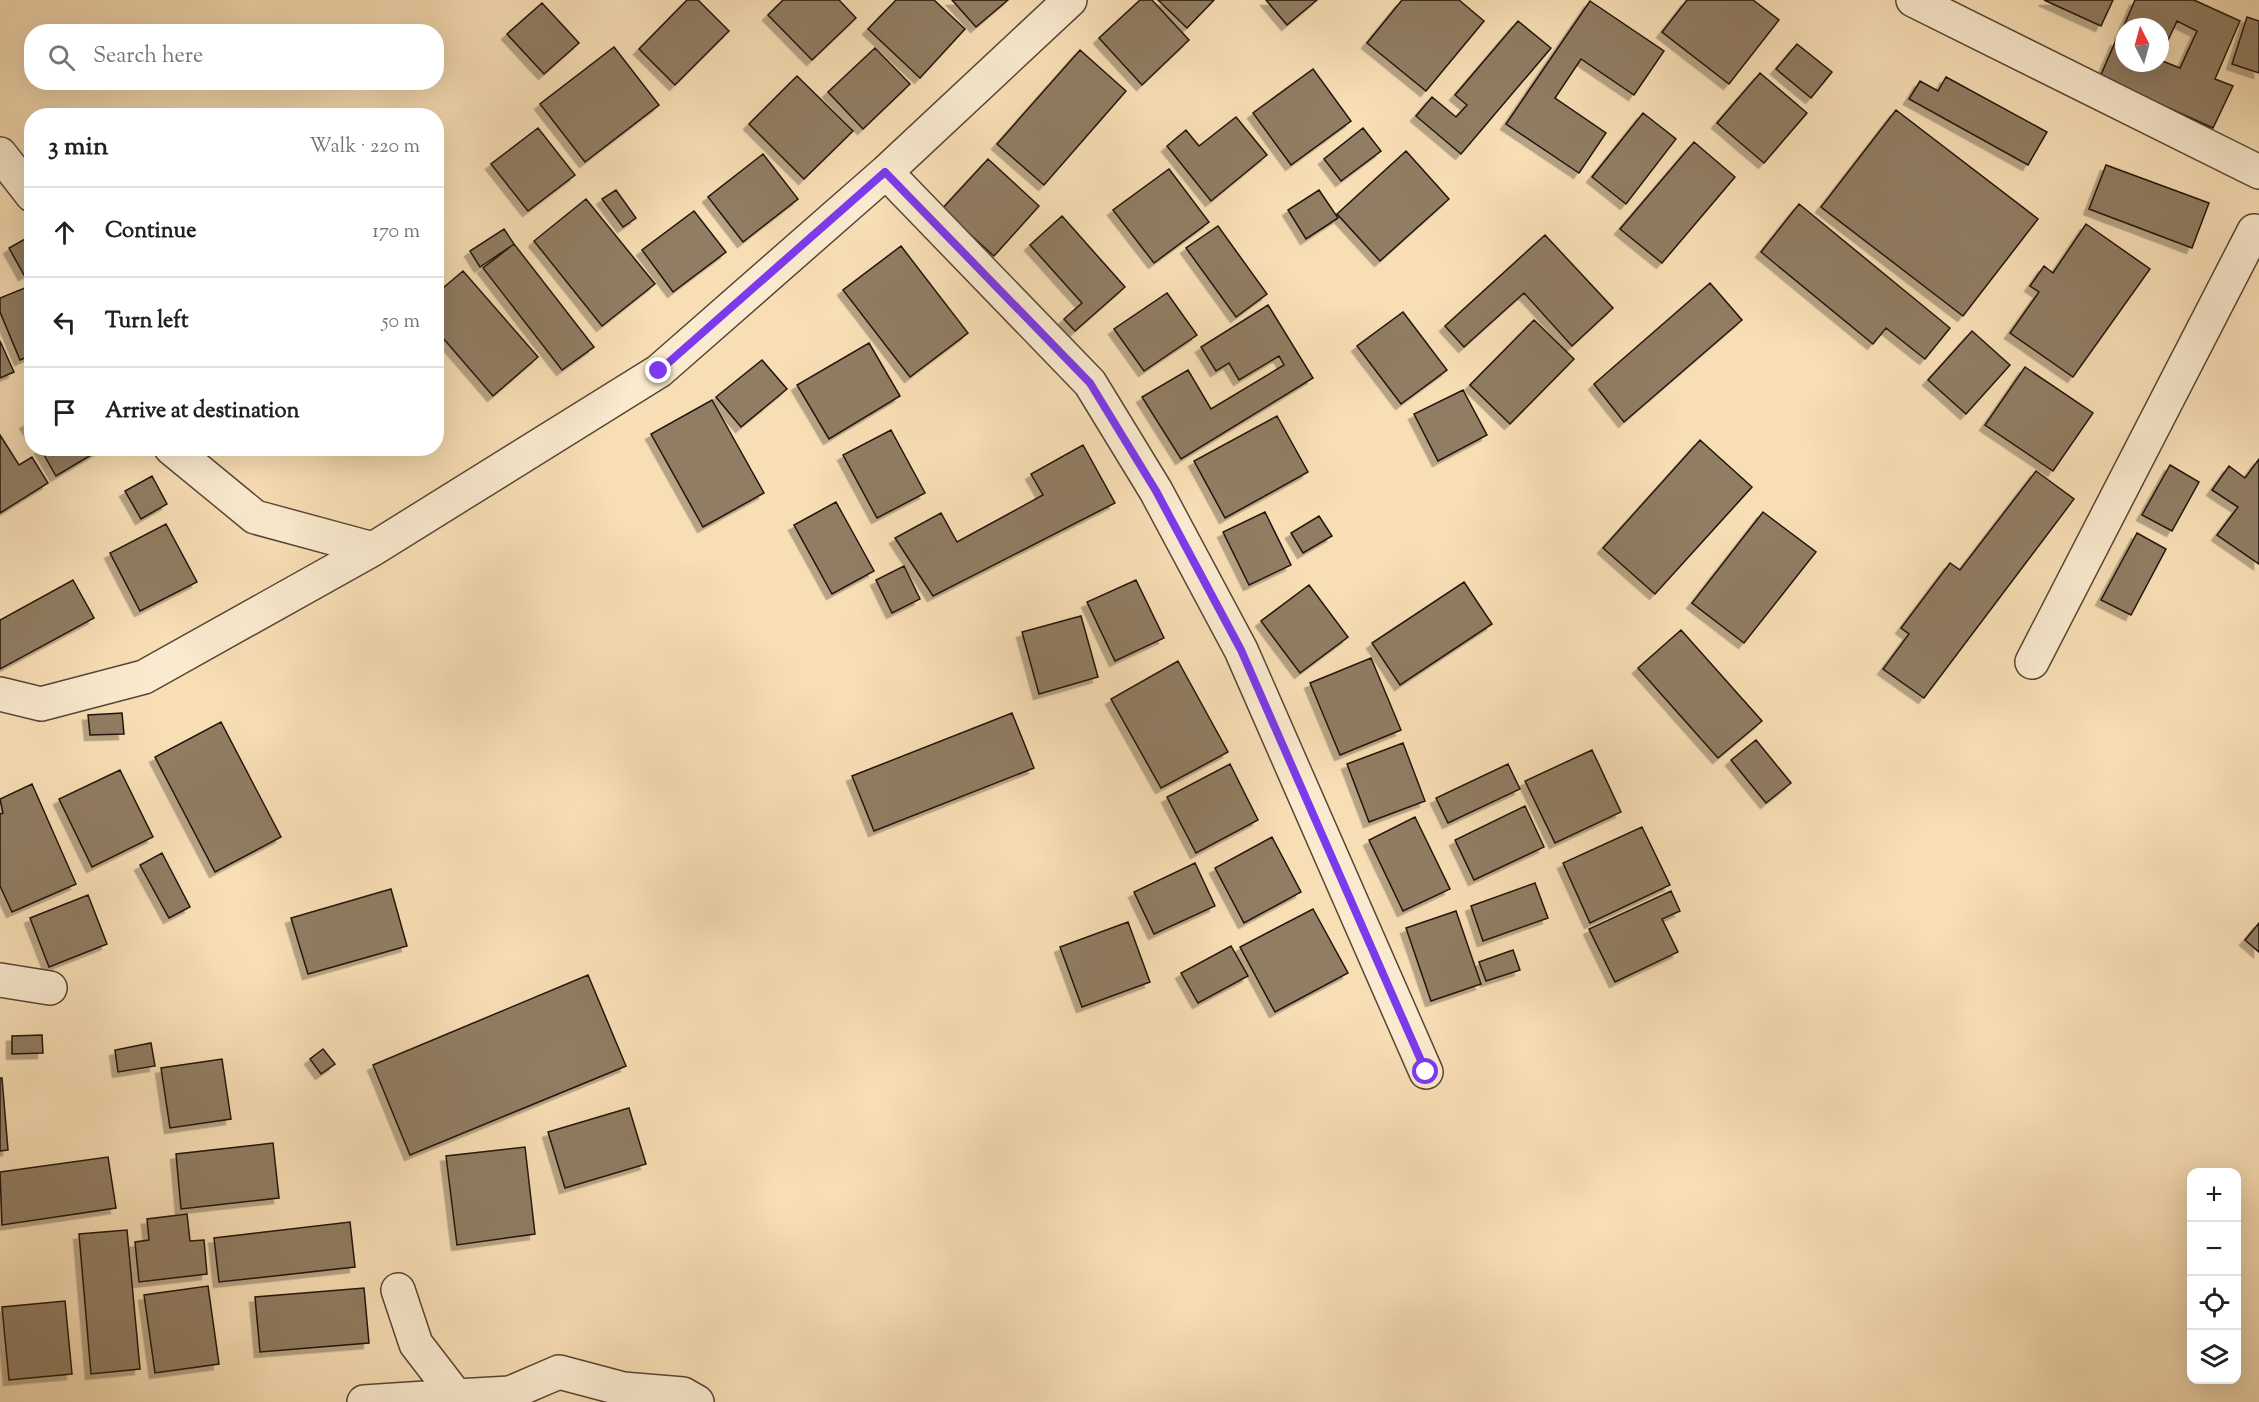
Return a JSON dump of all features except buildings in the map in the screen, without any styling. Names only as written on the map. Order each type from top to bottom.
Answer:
[{"type":"street","points":[[0,694],[41,704],[144,677],[373,549],[659,371],[885,172],[1070,0]]},
{"type":"street","points":[[1913,0],[2259,172]]},
{"type":"street","points":[[0,154],[24,185]]},
{"type":"street","points":[[885,172],[1090,383],[1150,481],[1241,650],[1426,1072]]},
{"type":"street","points":[[2032,662],[2254,231]]},
{"type":"street","points":[[181,456],[255,517],[373,549]]},
{"type":"street","points":[[0,980],[50,988]]},
{"type":"street","points":[[398,1290],[416,1344],[456,1396]]},
{"type":"street","points":[[364,1402],[456,1396],[512,1397],[560,1372],[623,1389],[683,1394],[697,1402]]},
{"type":"route","points":[[659,371],[885,172],[1090,383],[1156,491],[1241,650],[1426,1072]]}]
